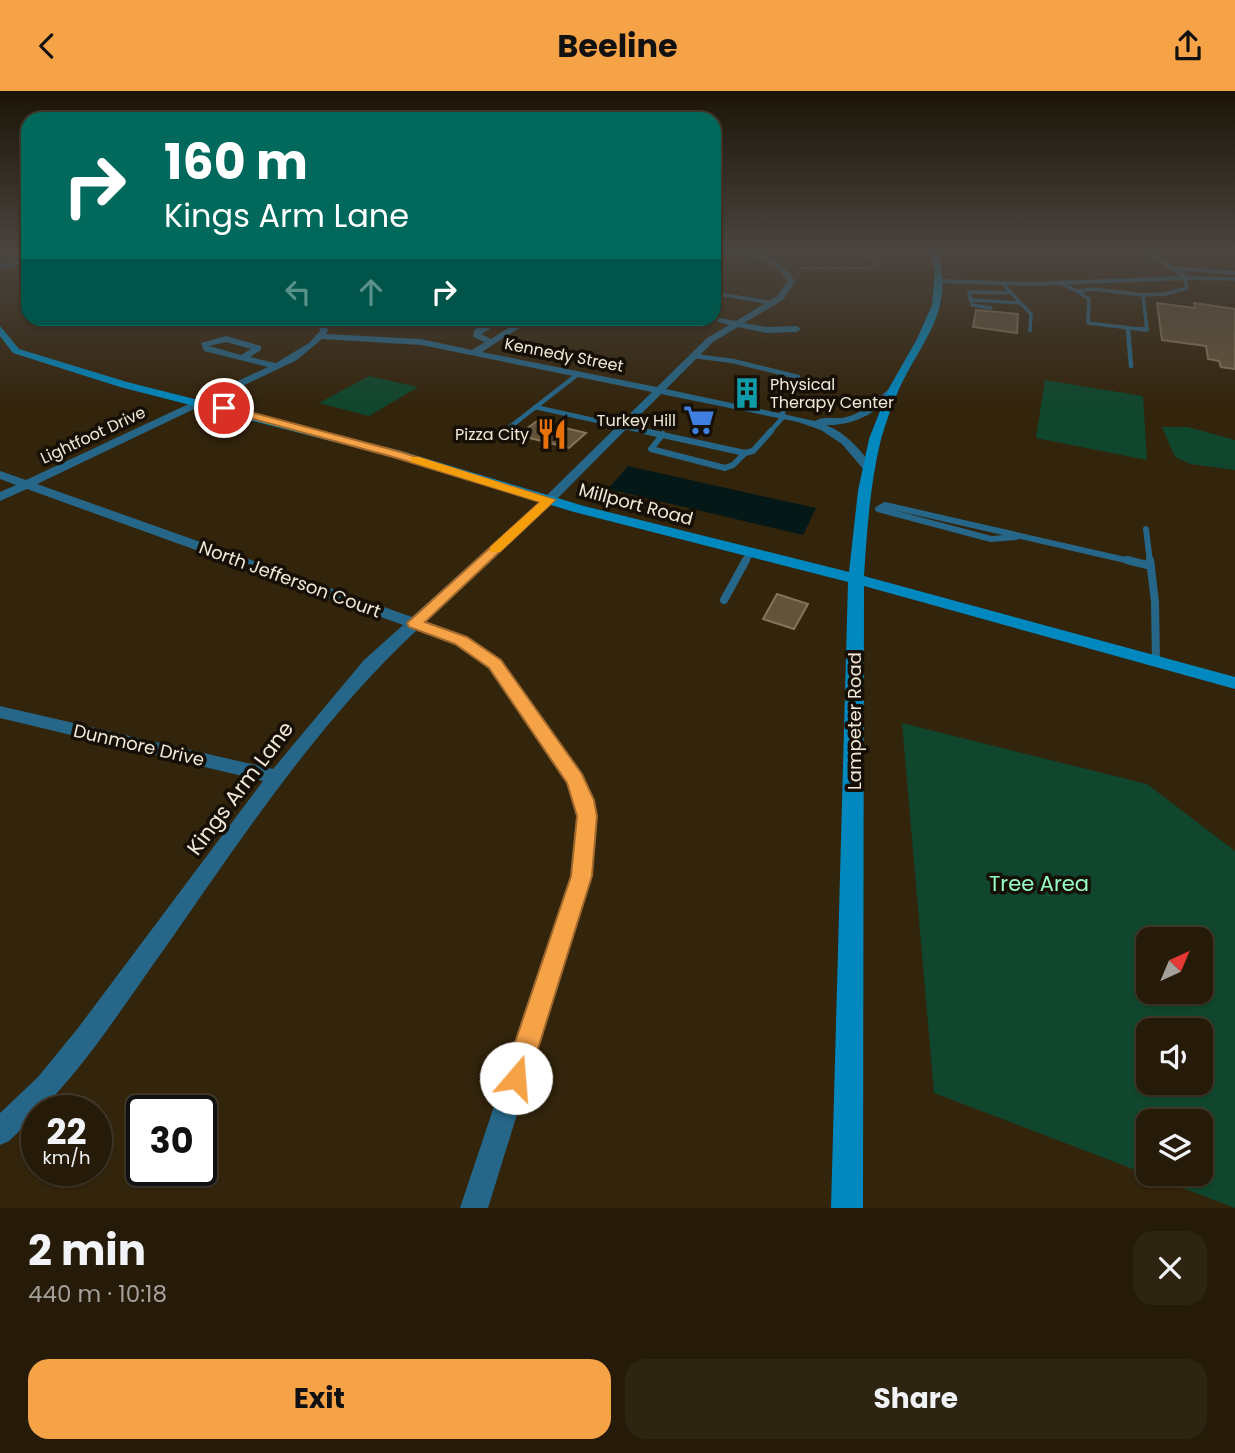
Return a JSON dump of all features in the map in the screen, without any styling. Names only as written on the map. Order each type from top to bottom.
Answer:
[{"type":"main road","name":"Lampeter Road","points":[[847,1208],[857,579],[869,507],[868,468],[893,390],[930,324],[938,303]]},
{"type":"main road","name":"Millport Road","points":[[0,329],[13,349],[124,385],[199,401],[397,454],[549,500],[750,554],[857,579],[1235,683]]},
{"type":"street","name":"Kings Arm Lane","points":[[0,1132],[47,1086],[87,1037],[212,862],[332,706],[370,664],[549,500],[710,340],[772,303]]},
{"type":"street","points":[[721,320],[767,330],[797,329]]},
{"type":"street","points":[[320,336],[324,331],[323,326]]},
{"type":"street","points":[[489,326],[476,335],[491,342]]},
{"type":"street","points":[[473,352],[516,326]]},
{"type":"street","name":"Kennedy Street","points":[[320,336],[395,339],[473,352],[783,416],[827,422],[856,419],[865,415],[893,390]]},
{"type":"street","name":"Lightfoot Drive","points":[[0,497],[276,366],[312,345],[320,336]]},
{"type":"street","points":[[242,358],[258,348],[226,339],[204,345],[207,349],[242,358],[276,366]]},
{"type":"street","name":"Kennedy Street","points":[[800,419],[832,429],[845,437],[868,468]]},
{"type":"street","name":"North Jefferson Court","points":[[0,475],[461,641],[495,664],[575,779],[587,816],[585,848],[576,896],[474,1208]]},
{"type":"street","name":"Dunmore Drive","points":[[0,712],[277,777]]},
{"type":"lane","points":[[971,303],[990,308]]},
{"type":"lane","points":[[1021,303],[1031,314],[1030,331]]},
{"type":"lane","points":[[1089,303],[1088,323],[1147,330],[1143,303]]},
{"type":"lane","points":[[1128,328],[1131,366]]},
{"type":"lane","points":[[535,407],[745,453],[753,451],[783,416],[797,389],[799,377],[733,361],[695,356]]},
{"type":"lane","points":[[510,427],[578,374]]},
{"type":"lane","points":[[663,434],[651,449],[725,468],[733,465],[745,453]]},
{"type":"lane","points":[[869,507],[885,505],[1151,566]]},
{"type":"lane","points":[[1146,529],[1155,602],[1156,661]]},
{"type":"lane","points":[[724,600],[750,554]]},
{"type":"green space","points":[[369,376],[418,387],[369,416],[319,403]]},
{"type":"green space","points":[[1045,380],[1143,396],[1147,460],[1036,438]]},
{"type":"green space","points":[[1162,427],[1188,427],[1235,440],[1235,470],[1190,464],[1175,457]]},
{"type":"green space","name":"Tree Area","points":[[902,723],[1147,784],[1235,851],[1235,1208],[1177,1186],[1213,1186],[1213,1109],[1136,1109],[1136,1170],[934,1093]]},
{"type":"shaded area","points":[[628,466],[816,508],[803,535],[608,489]]},
{"type":"building","points":[[1157,303],[1195,308],[1195,303],[1235,309],[1235,369],[1221,367],[1219,361],[1208,359],[1206,346],[1162,340]]},
{"type":"building","points":[[976,310],[1018,314],[1017,333],[973,327]]},
{"type":"building","name":"Pizza City","points":[[537,421],[586,433],[569,448],[518,435]]},
{"type":"building","points":[[777,594],[808,604],[794,629],[763,619]]},
{"type":"slow traffic","points":[[415,460],[549,500],[495,549]]},
{"type":"place","name":"Physical Therapy Center","points":[[747,393]]},
{"type":"place","name":"Turkey Hill","points":[[699,420]]},
{"type":"place","name":"Pizza City","points":[[552,434]]},
{"type":"route","points":[[224,408],[397,454],[549,500],[415,623],[461,641],[495,664],[575,779],[584,800],[587,816],[581,876],[516,1078]]}]
